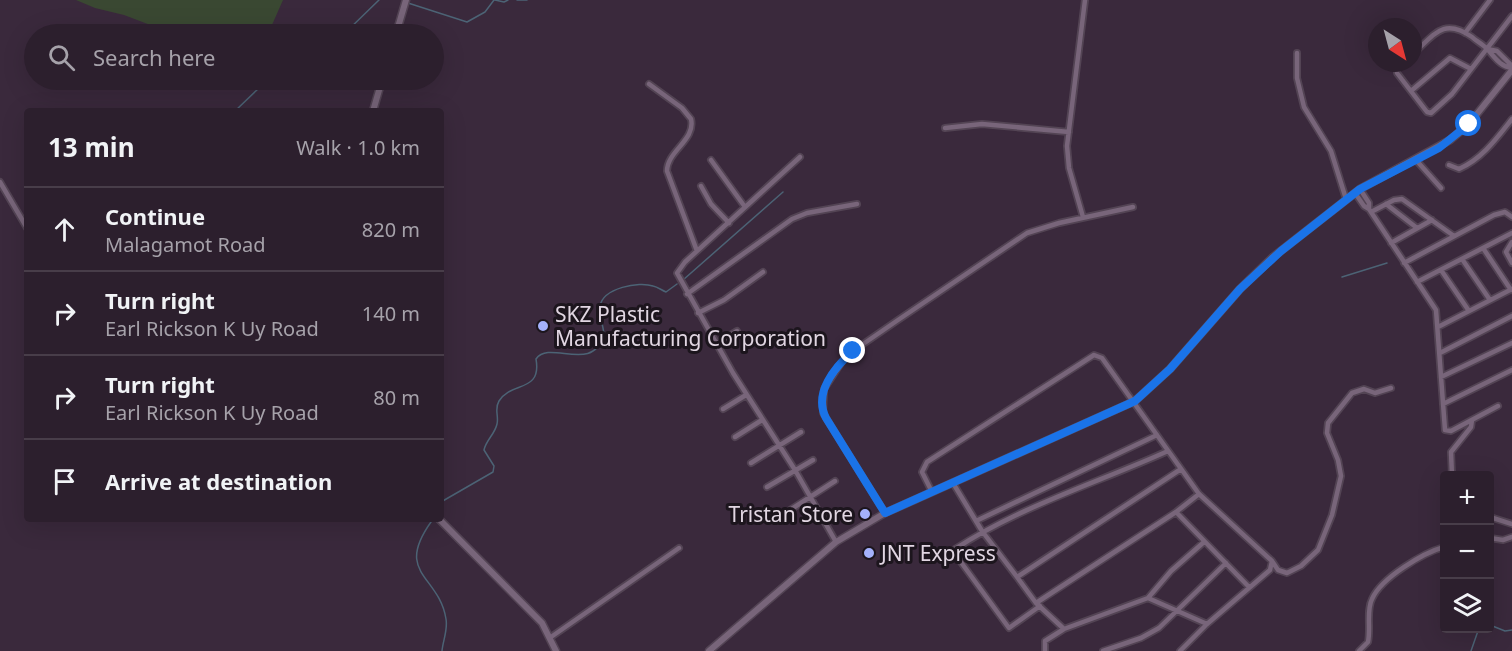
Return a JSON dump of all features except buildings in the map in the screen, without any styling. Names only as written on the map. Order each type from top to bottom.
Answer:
[{"type":"street","points":[[1083,217],[1069,168],[1069,132],[1085,0]]},
{"type":"street","points":[[1465,33],[1490,0]]},
{"type":"street","points":[[399,24],[405,3]]},
{"type":"street","points":[[1397,72],[1430,113],[1446,100],[1512,16]]},
{"type":"street","points":[[709,651],[836,542],[885,513],[1135,401],[1170,369],[1263,266],[1357,191],[1416,160],[1461,132],[1512,68],[1497,51],[1487,49],[1456,28],[1443,28],[1422,46]]},
{"type":"street","points":[[1297,53],[1297,78],[1304,108],[1331,151],[1346,199]]},
{"type":"street","points":[[1411,91],[1450,58],[1471,69]]},
{"type":"street","points":[[648,84],[682,108],[691,119],[689,134],[669,161],[667,171],[697,251]]},
{"type":"street","points":[[374,108],[379,90]]},
{"type":"street","points":[[1449,165],[1459,169],[1475,160],[1491,146],[1512,119]]},
{"type":"street","points":[[945,128],[982,124],[1069,132]]},
{"type":"street","points":[[800,157],[697,251],[677,273],[698,314],[746,395],[811,496],[836,542]]},
{"type":"street","points":[[711,160],[746,207]]},
{"type":"street","points":[[1416,160],[1441,188]]},
{"type":"street","points":[[0,182],[24,223]]},
{"type":"street","points":[[700,186],[711,204],[729,223]]},
{"type":"street","points":[[1357,191],[1436,310],[1447,431],[1498,406]]},
{"type":"street","points":[[1370,210],[1402,199],[1454,236]]},
{"type":"street","points":[[687,294],[792,219],[807,213],[857,204]]},
{"type":"street","points":[[1386,204],[1417,228]]},
{"type":"street","points":[[885,513],[823,413],[822,396],[831,377],[853,351],[1027,233],[1083,217],[1133,207]]},
{"type":"street","points":[[1404,263],[1497,213],[1505,212],[1512,217]]},
{"type":"street","points":[[1391,243],[1432,220]]},
{"type":"street","points":[[1417,282],[1512,233]]},
{"type":"street","points":[[1512,242],[1506,252],[1512,263]]},
{"type":"street","points":[[1438,327],[1512,289],[1483,248]]},
{"type":"street","points":[[1462,259],[1490,300]]},
{"type":"street","points":[[1441,270],[1469,311]]},
{"type":"street","points":[[698,314],[724,300],[763,272]]},
{"type":"street","points":[[1440,353],[1512,316]]},
{"type":"street","points":[[716,344],[737,331]]},
{"type":"street","points":[[1441,377],[1512,343]]},
{"type":"street","points":[[932,492],[921,472],[927,462],[1094,355],[1107,362],[1199,494],[1272,561],[1278,570],[1287,573],[1310,558],[1323,541],[1341,476],[1338,459],[1327,433],[1331,417],[1352,393],[1364,390],[1375,393],[1391,388]]},
{"type":"street","points":[[1443,404],[1512,370]]},
{"type":"street","points":[[723,409],[746,395]]},
{"type":"street","points":[[735,437],[762,420]]},
{"type":"street","points":[[1452,471],[1451,452],[1471,427],[1472,420]]},
{"type":"street","points":[[751,463],[778,444],[801,432]]},
{"type":"street","points":[[976,521],[1157,435]]},
{"type":"street","points":[[1168,451],[982,531],[955,549],[954,552],[1008,627],[1199,494]]},
{"type":"street","points":[[767,487],[813,460]]},
{"type":"street","points":[[1017,577],[1181,469]]},
{"type":"street","points":[[790,510],[835,481]]},
{"type":"street","points":[[952,483],[982,531],[1038,605],[1064,629]]},
{"type":"street","points":[[1176,512],[1249,587]]},
{"type":"street","points":[[1494,518],[1512,524]]},
{"type":"street","points":[[442,522],[534,615],[551,638],[556,651]]},
{"type":"street","points":[[1494,539],[1503,540],[1512,537]]},
{"type":"street","points":[[1045,651],[1045,641],[1064,629],[1148,598],[1171,571],[1204,542]]},
{"type":"street","points":[[551,638],[679,548]]},
{"type":"street","points":[[1359,651],[1368,642],[1370,603],[1375,594],[1410,564],[1440,549]]},
{"type":"street","points":[[1180,651],[1207,624],[1270,570],[1272,561]]},
{"type":"street","points":[[1103,651],[1150,633],[1178,612],[1226,563]]},
{"type":"street","points":[[1148,598],[1207,624]]},
{"type":"green space","points":[[76,0],[283,0],[272,24],[148,24]]},
{"type":"waterway","points":[[354,24],[379,0]]},
{"type":"waterway","points":[[408,3],[467,22],[485,12],[494,0]]},
{"type":"waterway","points":[[495,0],[504,2],[508,0]]},
{"type":"waterway","points":[[517,0],[527,0]]},
{"type":"waterway","points":[[238,108],[257,90]]},
{"type":"waterway","points":[[683,280],[783,192]]},
{"type":"waterway","points":[[1342,277],[1387,263]]},
{"type":"waterway","points":[[444,500],[493,472],[494,466],[484,450],[496,428],[499,401],[504,395],[530,382],[537,370],[536,359],[542,354],[551,352],[581,355],[591,352],[598,346],[604,334],[600,306],[614,290],[639,284],[656,287],[666,292],[677,284]]},
{"type":"waterway","points":[[431,522],[421,539],[417,553],[422,574],[442,604],[446,619],[442,651]]},
{"type":"waterway","points":[[1494,627],[1505,631],[1512,630]]},
{"type":"waterway","points":[[1471,651],[1477,633]]},
{"type":"place","name":"SKZ Plastic Manufacturing Corporation","points":[[543,326]]},
{"type":"place","name":"Tristan Store","points":[[865,514]]},
{"type":"place","name":"JNT Express","points":[[869,553]]},
{"type":"route","points":[[853,351],[835,370],[824,389],[823,413],[885,513],[1135,401],[1170,369],[1240,289],[1281,251],[1360,189],[1439,148],[1469,124]]}]
